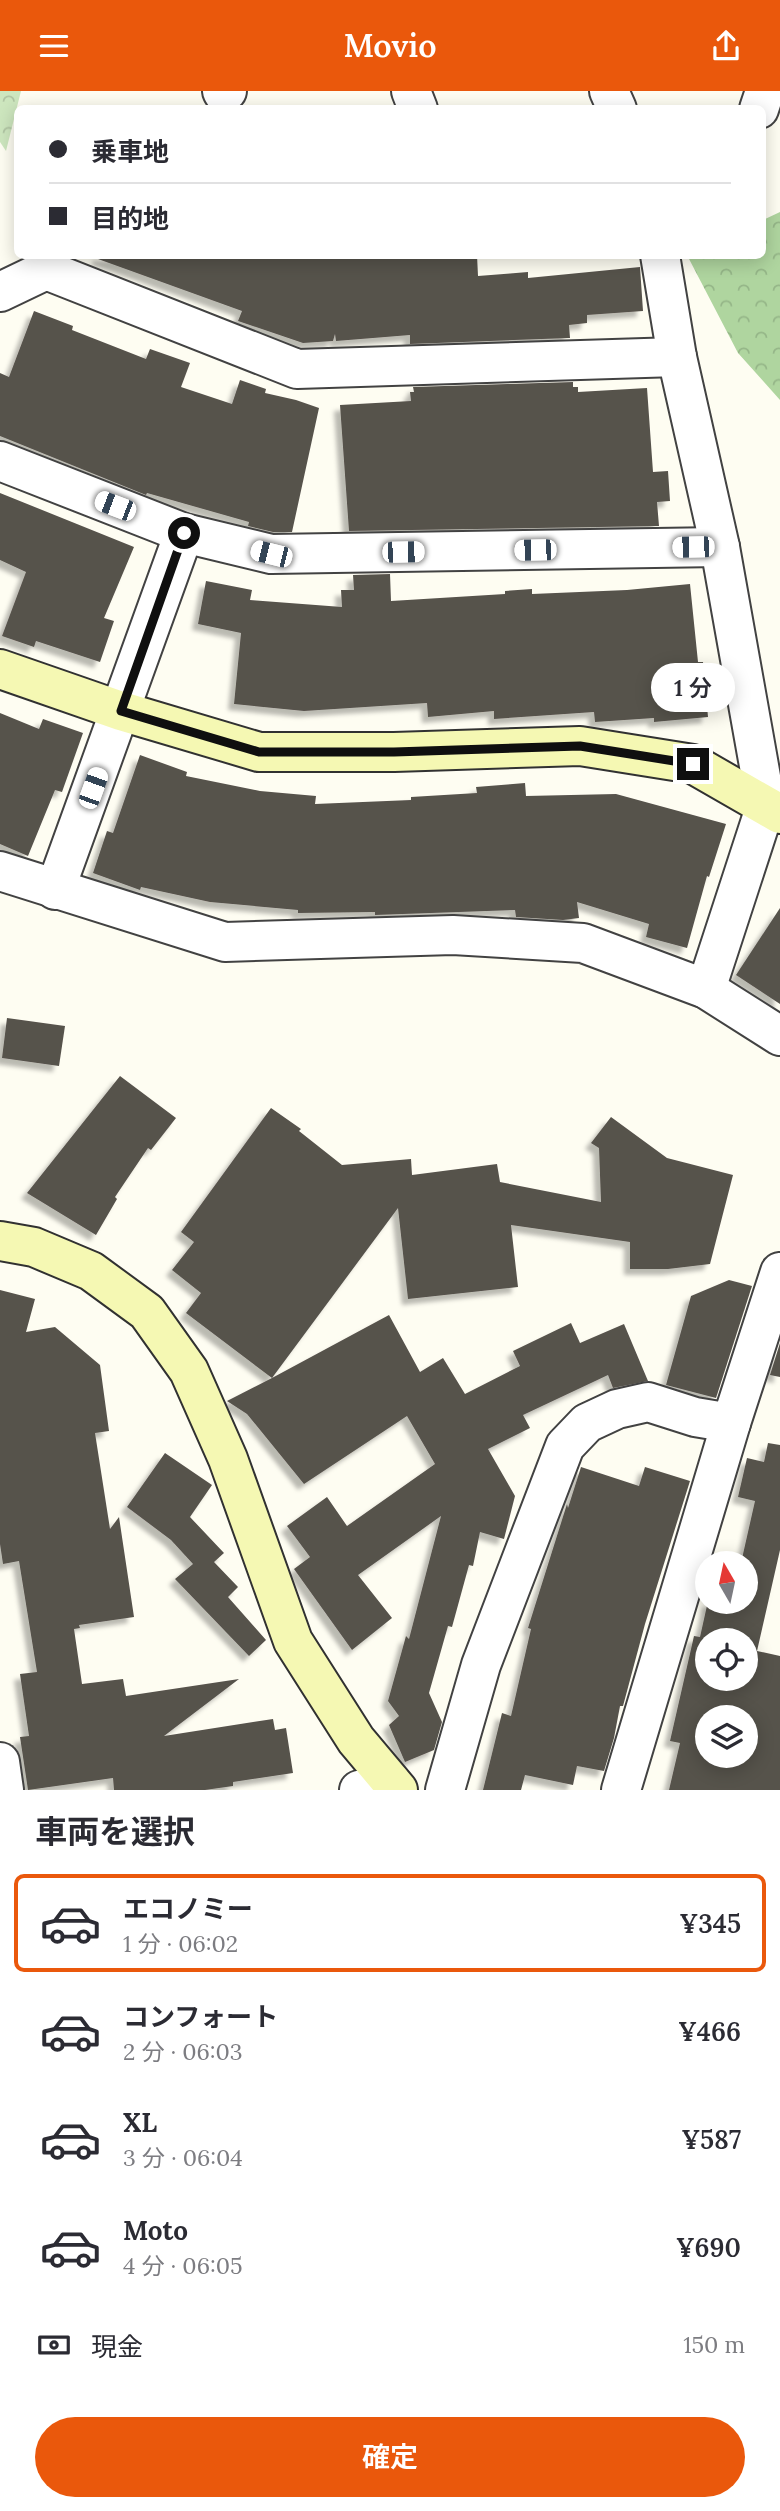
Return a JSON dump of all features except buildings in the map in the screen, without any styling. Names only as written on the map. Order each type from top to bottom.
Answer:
[{"type":"street","points":[[661,259],[677,357],[720,547],[773,809],[706,989]]},
{"type":"street","points":[[0,292],[46,270],[297,369],[677,357]]},
{"type":"street","points":[[0,461],[184,533],[271,554],[720,547]]},
{"type":"street","points":[[55,890],[184,533]]},
{"type":"street","points":[[0,669],[121,711],[259,752],[394,752],[580,746],[693,764],[773,809]]},
{"type":"street","points":[[0,871],[225,942],[453,935],[583,943],[706,989],[780,1036]]},
{"type":"street","points":[[0,1241],[34,1247],[91,1271],[147,1312],[189,1371],[223,1447],[293,1641],[383,1788]]},
{"type":"street","points":[[621,1790],[780,1272]]},
{"type":"street","points":[[445,1790],[481,1665],[565,1446],[587,1423],[617,1409],[648,1402],[695,1417],[732,1423]]},
{"type":"street","points":[[0,1762],[4,1790]]},
{"type":"green space","points":[[0,91],[21,91],[18,105],[14,105],[14,119],[6,151],[0,142]]},
{"type":"green space","points":[[780,212],[780,400],[738,353],[689,259],[766,259],[766,219]]},
{"type":"route","points":[[184,533],[121,711],[259,752],[394,752],[580,746],[693,764]]}]
